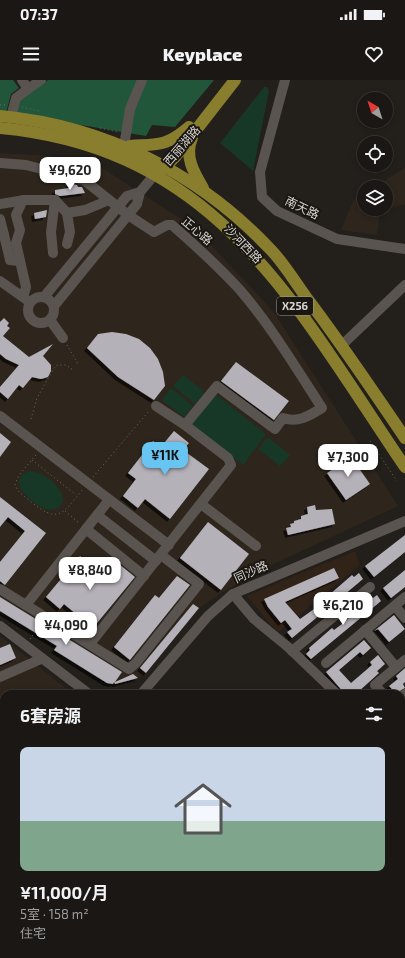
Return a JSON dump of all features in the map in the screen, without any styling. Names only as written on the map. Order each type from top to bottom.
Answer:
[{"type":"main road","name":"西丽湖路","points":[[192,129],[226,80]]},
{"type":"main road","name":"西丽湖路","points":[[161,168],[192,129],[235,80]]},
{"type":"main road","name":"沙河西路","points":[[8,113],[125,140],[161,168],[182,191],[211,213],[238,237],[262,263],[307,322],[405,467]]},
{"type":"main road","name":"沙河西路","points":[[0,128],[48,135],[82,144],[129,161],[161,168],[205,190],[234,214],[273,252],[342,345],[405,438]]},
{"type":"main road","points":[[125,140],[162,144],[192,129]]},
{"type":"main road","points":[[192,129],[188,151],[189,160],[192,169],[205,190]]},
{"type":"street","points":[[22,80],[28,89]]},
{"type":"street","points":[[8,113],[16,98],[41,80]]},
{"type":"street","points":[[125,140],[130,109],[142,80]]},
{"type":"street","name":"南天路","points":[[285,80],[260,172],[262,197],[278,211],[337,239],[405,249]]},
{"type":"street","name":"正心路","points":[[0,163],[26,165],[73,176],[90,184],[128,215],[154,232],[168,225],[172,225],[213,261],[236,286],[260,316],[322,408],[302,419],[290,420],[283,418],[275,429],[217,386],[185,425]]},
{"type":"street","points":[[54,306],[137,204],[140,192],[161,168]]},
{"type":"street","points":[[44,297],[127,196],[140,192]]},
{"type":"street","points":[[0,281],[27,299],[44,297],[50,300],[54,306],[54,313],[50,320],[40,324],[31,319],[28,313],[27,299],[26,287],[16,243],[20,230],[16,215],[23,200]]},
{"type":"street","points":[[0,204],[23,200],[55,200],[67,213],[70,232],[67,244]]},
{"type":"street","points":[[53,252],[51,232],[55,200]]},
{"type":"street","points":[[67,213],[85,210],[109,200]]},
{"type":"street","points":[[0,219],[2,235],[10,260],[19,261]]},
{"type":"street","points":[[342,345],[405,285]]},
{"type":"street","points":[[50,320],[63,338]]},
{"type":"street","points":[[90,644],[201,504],[229,468],[231,463],[228,458],[185,425],[156,406]]},
{"type":"street","points":[[2,421],[42,448],[169,545]]},
{"type":"street","points":[[26,605],[109,500]]},
{"type":"street","points":[[201,504],[256,546]]},
{"type":"street","points":[[0,589],[129,668],[136,663],[199,584],[158,558],[97,515]]},
{"type":"street","name":"同沙路","points":[[144,690],[208,616],[233,594],[405,520]]},
{"type":"street","points":[[86,529],[144,576]]},
{"type":"street","points":[[292,651],[370,587]]},
{"type":"street","points":[[233,594],[254,619],[292,651],[333,690]]},
{"type":"street","points":[[326,663],[405,597]]},
{"type":"street","points":[[395,606],[405,618]]},
{"type":"street","points":[[0,626],[41,659],[84,690]]},
{"type":"street","points":[[365,630],[396,667]]},
{"type":"street","points":[[0,638],[11,634]]},
{"type":"street","points":[[0,677],[41,659]]},
{"type":"street","points":[[379,690],[375,685],[405,660]]},
{"type":"path","points":[[0,105],[8,113],[43,113]]},
{"type":"path","points":[[96,127],[125,140]]},
{"type":"path","points":[[72,352],[78,364]]},
{"type":"path","points":[[31,419],[37,398],[54,368],[57,365],[66,365],[73,370]]},
{"type":"path","points":[[42,448],[16,480],[16,489],[43,512],[53,515],[65,511],[148,412],[156,406]]},
{"type":"path","points":[[370,441],[397,481]]},
{"type":"path","points":[[32,459],[77,496]]},
{"type":"path","points":[[65,511],[86,529]]},
{"type":"path","points":[[25,646],[46,617]]},
{"type":"shaded area","points":[[0,153],[50,156],[99,166],[195,228],[273,311],[398,506],[259,571],[220,594],[199,608],[143,676],[122,683],[107,683],[54,650],[56,646],[0,611]]},
{"type":"shaded area","points":[[405,168],[405,204],[393,207],[393,180],[385,180]]},
{"type":"shaded area","points":[[357,197],[357,216],[379,216],[377,235],[341,230],[354,199]]},
{"type":"shaded area","points":[[355,551],[360,565],[279,632],[271,625],[247,596]]},
{"type":"shaded area","points":[[0,636],[68,690],[0,690]]},
{"type":"green space","points":[[0,80],[13,80],[19,88],[11,94],[6,113],[0,112]]},
{"type":"green space","points":[[48,80],[214,80],[175,127],[152,125],[146,136],[16,114],[21,99]]},
{"type":"green space","points":[[264,87],[267,87],[269,91],[253,171],[220,143]]},
{"type":"green space","points":[[183,375],[205,392],[195,404],[173,386]]},
{"type":"green space","points":[[171,388],[193,406],[184,417],[162,400]]},
{"type":"green space","points":[[214,393],[266,434],[243,465],[190,424]]},
{"type":"green space","points":[[268,437],[290,455],[280,466],[258,449]]},
{"type":"green space","points":[[29,471],[40,473],[56,486],[60,491],[63,501],[59,507],[53,510],[42,508],[21,490],[19,480],[23,474]]},
{"type":"building","points":[[69,183],[82,187],[85,193],[60,196],[55,194],[55,190],[69,188]]},
{"type":"building","points":[[47,210],[46,217],[35,219],[34,213]]},
{"type":"building","points":[[4,318],[9,323],[7,326],[10,328],[3,336],[29,357],[53,344],[43,356],[51,365],[51,371],[48,377],[41,379],[32,377],[23,388],[19,385],[8,399],[0,392],[0,387],[19,365],[6,359],[0,354],[0,322]]},
{"type":"building","points":[[112,332],[126,334],[139,339],[150,348],[158,359],[163,372],[165,386],[154,400],[118,377],[87,348],[98,334]]},
{"type":"building","points":[[236,362],[289,401],[274,420],[221,381]]},
{"type":"building","points":[[174,431],[189,443],[183,450],[209,469],[170,519],[145,499],[138,508],[123,496],[136,479],[128,473],[153,441],[161,447]]},
{"type":"building","points":[[0,433],[11,442],[0,457]]},
{"type":"building","points":[[351,457],[370,484],[346,500],[327,473]]},
{"type":"building","points":[[0,497],[46,533],[5,585],[0,581],[0,562],[25,531],[8,517],[0,527]]},
{"type":"building","points":[[315,505],[316,510],[332,509],[335,524],[288,535],[286,528],[291,527],[290,524],[294,523],[294,521],[301,519],[301,516],[308,514],[307,507]]},
{"type":"building","points":[[208,522],[249,554],[221,590],[180,558]]},
{"type":"building","points":[[405,535],[405,552],[374,577],[365,566]]},
{"type":"building","points":[[80,556],[107,579],[119,564],[135,577],[93,628],[64,604],[60,609],[46,597]]},
{"type":"building","points":[[334,568],[339,578],[285,602],[300,619],[331,597],[329,595],[352,575],[354,577],[359,573],[363,579],[292,638],[287,632],[292,629],[285,620],[281,623],[268,607],[264,599]]},
{"type":"building","points":[[405,570],[405,587],[391,598],[383,588]]},
{"type":"building","points":[[177,576],[190,585],[130,660],[114,647],[155,595],[159,598]]},
{"type":"building","points":[[377,595],[381,601],[311,659],[306,654],[310,650],[309,648],[332,628],[334,630],[349,618],[348,616],[371,596],[373,598]]},
{"type":"building","points":[[0,597],[122,672],[115,682],[133,674],[138,678],[115,684],[114,682],[113,684],[107,683],[54,650],[57,646],[0,611]]},
{"type":"building","points":[[193,604],[199,608],[146,673],[140,668]]},
{"type":"building","points":[[394,615],[405,629],[389,642],[378,629],[374,631]]},
{"type":"building","points":[[364,640],[371,648],[363,655],[360,652],[339,670],[351,683],[372,665],[370,662],[378,655],[385,664],[377,671],[379,673],[360,690],[342,690],[326,672]]},
{"type":"building","points":[[10,644],[16,658],[0,665],[0,648]]},
{"type":"building","points":[[405,668],[405,682],[403,684],[405,688],[401,690],[393,690],[389,686],[398,679],[396,676]]}]
